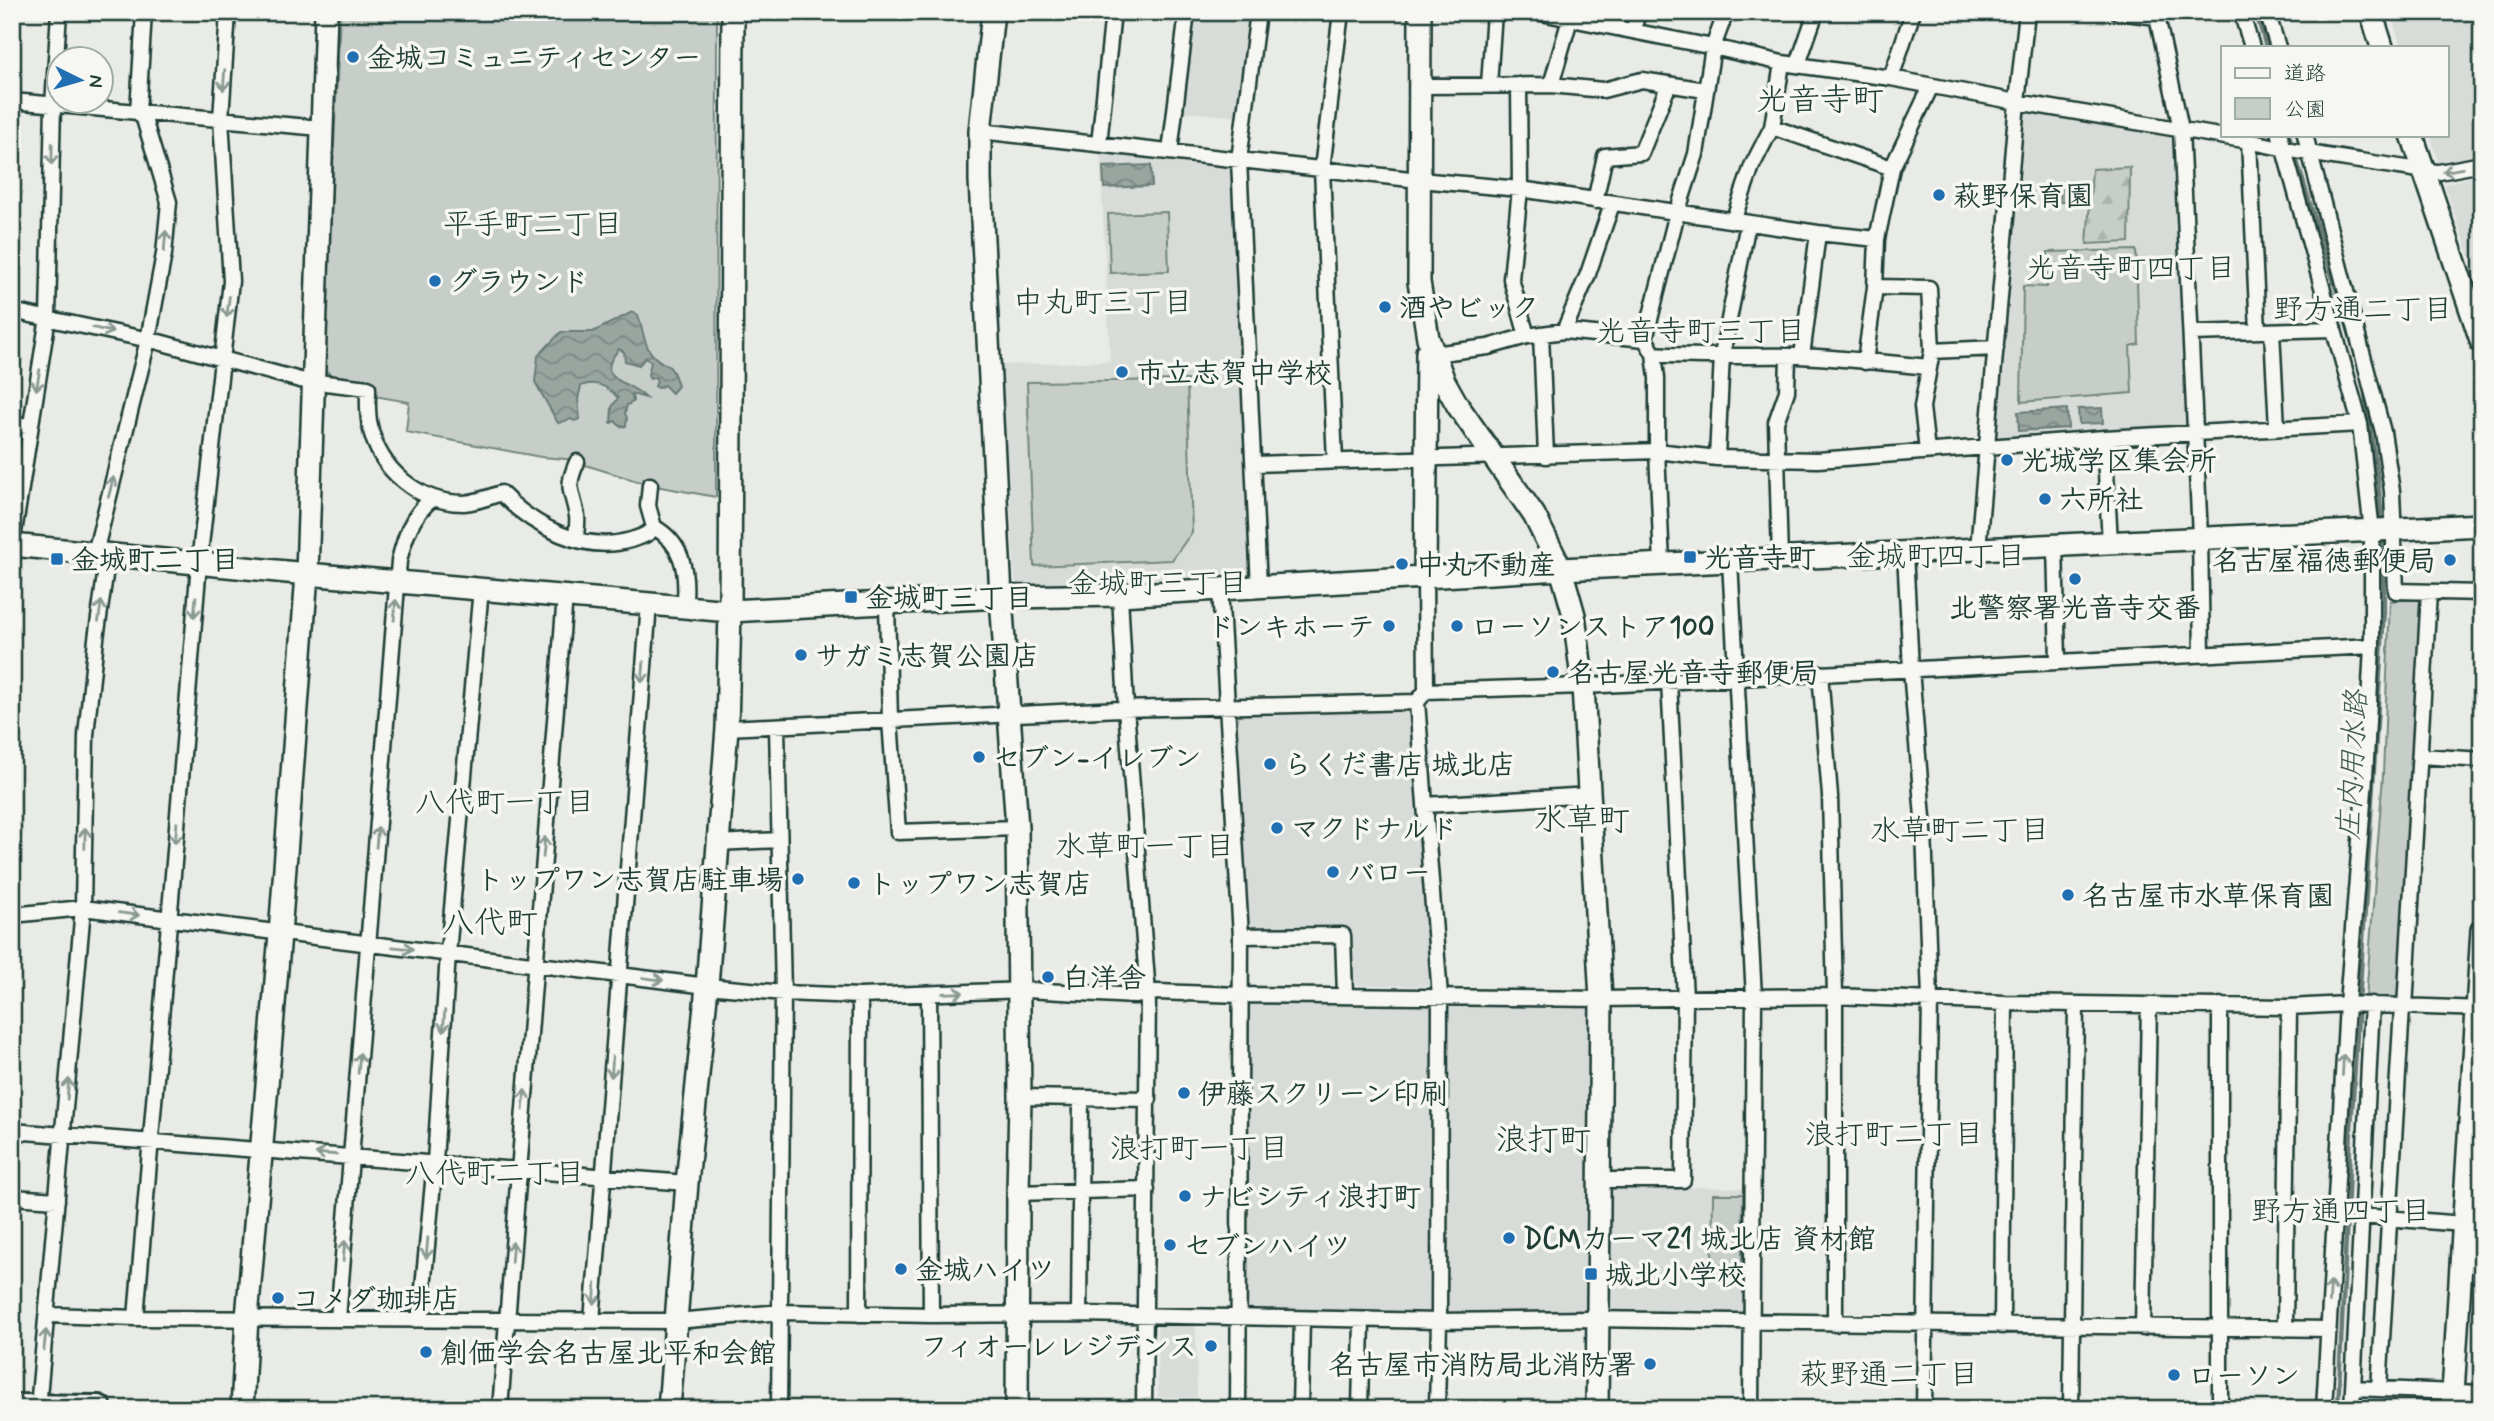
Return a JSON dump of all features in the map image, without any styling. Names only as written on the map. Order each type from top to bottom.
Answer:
[{"type":"highway","points":[[12,1408],[98,1409]]},
{"type":"street","points":[[57,46],[59,12]]},
{"type":"street","points":[[38,1408],[83,908],[86,735],[102,554],[148,340],[164,254],[169,202],[144,119],[138,112],[144,12]]},
{"type":"street","points":[[135,1318],[199,563],[231,281],[221,119],[228,12]]},
{"type":"street","points":[[242,1409],[307,574],[326,12]]},
{"type":"street","points":[[669,1409],[727,728],[733,12]]},
{"type":"street","points":[[993,12],[980,131],[980,180],[1001,597],[1017,828],[1020,1097],[1017,1409]]},
{"type":"street","points":[[1099,144],[1113,12]]},
{"type":"street","points":[[1170,152],[1187,12]]},
{"type":"street","points":[[1258,12],[1239,160],[1259,587]]},
{"type":"street","points":[[1335,461],[1322,169],[1341,12]]},
{"type":"street","points":[[1420,12],[1419,282],[1430,346],[1425,458],[1422,696],[1425,805],[1440,996],[1437,1409]]},
{"type":"street","points":[[1489,85],[1494,12]]},
{"type":"street","points":[[1536,12],[1571,15],[1782,63],[1891,78],[2424,172],[2482,164]]},
{"type":"street","points":[[1633,31],[1638,12]]},
{"type":"street","points":[[1662,564],[1657,378],[1654,354],[1645,339],[1677,213],[1696,154],[1713,47],[1726,12]]},
{"type":"street","points":[[1798,64],[1816,12]]},
{"type":"street","points":[[1891,78],[1913,12]]},
{"type":"street","points":[[1978,549],[2027,12]]},
{"type":"street","points":[[2118,12],[2157,15],[2181,129],[2200,537],[2202,654]]},
{"type":"street","points":[[2241,12],[2252,46]]},
{"type":"street","points":[[2267,12],[2278,46]]},
{"type":"street","points":[[2371,12],[2382,46]]},
{"type":"street","points":[[1551,85],[1571,15]]},
{"type":"street","points":[[1717,458],[1722,355],[1741,222],[1752,166],[1772,127],[1782,63]]},
{"type":"street","points":[[1419,86],[1551,85],[1602,90],[1642,79],[1705,90]]},
{"type":"street","points":[[1595,201],[1605,156],[1641,153],[1669,84]]},
{"type":"street","points":[[1519,85],[1520,189],[1511,279],[1534,335],[1546,456]]},
{"type":"street","points":[[1865,362],[1875,287],[1877,239],[1892,168],[1930,86]]},
{"type":"street","points":[[12,102],[46,104]]},
{"type":"street","points":[[116,110],[321,128]]},
{"type":"street","points":[[53,116],[48,317],[12,545],[730,611],[1001,597],[1120,595],[1561,569],[2482,525]]},
{"type":"street","points":[[1772,127],[1892,168]]},
{"type":"street","points":[[980,131],[1520,189],[1818,233],[1877,239]]},
{"type":"street","points":[[2281,136],[2298,151],[2383,432],[2392,491],[2383,531],[2372,646],[2365,778],[2360,1004],[2360,1216],[2352,1409]]},
{"type":"street","points":[[2305,136],[2298,151],[2334,329],[2360,424],[2396,591],[2482,593]]},
{"type":"street","points":[[2412,136],[2482,342]]},
{"type":"street","points":[[2249,141],[2265,331],[2277,428]]},
{"type":"street","points":[[1564,331],[1588,274],[1612,204]]},
{"type":"street","points":[[1780,559],[1776,422],[1795,356],[1818,233]]},
{"type":"street","points":[[1875,287],[1929,288],[1932,351],[1922,407],[1927,451]]},
{"type":"street","points":[[12,311],[148,340],[300,380],[368,388],[370,428],[384,462],[398,477],[433,498],[464,503],[501,493],[531,520],[552,531],[605,544],[650,533],[654,527]]},
{"type":"street","points":[[2191,333],[2334,329]]},
{"type":"street","points":[[1430,346],[1488,347],[1534,335],[1564,331],[1645,339]]},
{"type":"street","points":[[1430,346],[1458,406],[1534,515],[1561,569],[1574,615],[1583,686],[1601,999],[1597,1409]]},
{"type":"street","points":[[1932,351],[1996,348]]},
{"type":"street","points":[[1654,354],[1702,358],[1722,355],[1795,356],[1929,367]]},
{"type":"street","points":[[12,424],[30,426]]},
{"type":"street","points":[[1254,464],[1657,451],[1717,458],[1818,460],[2104,438],[2360,424]]},
{"type":"street","points":[[2104,438],[2110,542]]},
{"type":"street","points":[[576,539],[578,518],[569,493],[570,478],[577,461]]},
{"type":"street","points":[[650,485],[648,506],[654,527],[668,535],[679,552],[685,573],[685,599]]},
{"type":"street","points":[[338,1319],[397,580],[405,536],[413,520],[433,498]]},
{"type":"street","points":[[2055,546],[2058,660]]},
{"type":"street","points":[[1905,552],[1924,831],[1930,999],[1924,1409]]},
{"type":"street","points":[[1730,561],[1754,997],[1751,1409]]},
{"type":"street","points":[[420,1319],[435,1162],[448,953],[481,588]]},
{"type":"street","points":[[1220,589],[1241,936],[1238,1409]]},
{"type":"street","points":[[2379,1389],[2421,756],[2429,592]]},
{"type":"street","points":[[1120,595],[1148,994],[1144,1409]]},
{"type":"street","points":[[500,1409],[565,596]]},
{"type":"street","points":[[593,1321],[649,604]]},
{"type":"street","points":[[887,604],[890,720],[898,832],[1017,828]]},
{"type":"street","points":[[727,728],[1126,708],[1229,706],[2058,660],[2372,646]]},
{"type":"street","points":[[1820,673],[1830,796],[1835,996],[1835,1324]]},
{"type":"street","points":[[1599,1180],[1683,1180],[1685,998],[1668,681]]},
{"type":"street","points":[[777,726],[783,993],[779,1409]]},
{"type":"street","points":[[2421,756],[2482,760]]},
{"type":"street","points":[[1425,805],[1590,795]]},
{"type":"street","points":[[717,842],[779,840]]},
{"type":"street","points":[[12,915],[83,908],[707,986],[860,996],[1018,991],[1601,999],[1835,996],[2005,1003],[2289,1007],[2360,1004],[2404,1008],[2479,1009]]},
{"type":"street","points":[[2453,1400],[2464,1224],[2476,1133],[2482,930]]},
{"type":"street","points":[[1241,936],[1343,935],[1345,995]]},
{"type":"street","points":[[929,994],[931,1315]]},
{"type":"street","points":[[859,1314],[860,996]]},
{"type":"street","points":[[2002,1326],[2005,1003]]},
{"type":"street","points":[[2071,1409],[2076,1004]]},
{"type":"street","points":[[2143,1328],[2149,1004]]},
{"type":"street","points":[[2324,1409],[2328,1329],[2360,1004]]},
{"type":"street","points":[[2220,1006],[2220,1409]]},
{"type":"street","points":[[2285,1329],[2289,1007]]},
{"type":"street","points":[[1020,1097],[1149,1099]]},
{"type":"street","points":[[1079,1314],[1081,1099]]},
{"type":"street","points":[[12,1131],[687,1183]]},
{"type":"street","points":[[1017,1193],[1147,1189]]},
{"type":"street","points":[[12,1197],[57,1200]]},
{"type":"street","points":[[2360,1216],[2464,1224]]},
{"type":"street","points":[[48,1315],[135,1318],[676,1321],[782,1312],[2328,1329]]},
{"type":"street","points":[[1300,1409],[1302,1319]]},
{"type":"street","points":[[1360,1409],[1362,1320]]},
{"type":"street","points":[[2353,1388],[2379,1389],[2453,1400],[2482,1393]]},
{"type":"shaded area","points":[[1191,12],[1251,12],[1238,117],[1180,111]]},
{"type":"shaded area","points":[[2390,12],[2482,12],[2482,155],[2442,164],[2438,161],[2430,136],[2448,136],[2448,46],[2401,46]]},
{"type":"shaded area","points":[[2027,111],[2175,132],[2189,425],[2184,430],[1999,440],[1994,434],[2023,117]]},
{"type":"shaded area","name":"市立志賀中学校","points":[[1100,152],[1233,165],[1252,573],[1020,586],[1015,581],[1002,365],[1110,361]]},
{"type":"shaded area","points":[[2482,174],[2482,290],[2444,184]]},
{"type":"shaded area","points":[[1235,706],[1411,707],[1435,981],[1431,986],[1353,985],[1350,981],[1347,926],[1248,929],[1242,784]]},
{"type":"shaded area","points":[[1589,998],[1587,1308],[1583,1311],[1446,1314],[1445,1001]]},
{"type":"shaded area","points":[[1253,999],[1432,1001],[1436,1005],[1433,1307],[1428,1311],[1247,1309],[1249,1003]]},
{"type":"shaded area","points":[[1611,1186],[1746,1188],[1744,1312],[1609,1310]]},
{"type":"shaded area","points":[[1160,1323],[1196,1324],[1197,1397],[1158,1397],[1157,1327]]},
{"type":"green space","points":[[340,12],[717,12],[716,497],[650,485],[566,459],[541,457],[406,432],[409,402],[374,396],[376,384],[335,378],[324,369]]},
{"type":"green space","points":[[2130,167],[2129,242],[2087,244],[2092,169]]},
{"type":"green space","points":[[1167,212],[1169,271],[1110,273],[1108,214]]},
{"type":"green space","points":[[2136,250],[2139,344],[2130,346],[2132,393],[2021,402],[2023,286],[2047,287],[2048,252]]},
{"type":"green space","points":[[1187,380],[1192,532],[1172,560],[1034,566],[1027,382]]},
{"type":"green space","points":[[2423,600],[2400,995],[2394,999],[2366,998],[2383,775],[2390,601]]},
{"type":"green space","points":[[1713,1194],[1743,1194],[1742,1266],[1712,1265]]},
{"type":"water","points":[[1151,165],[1152,186],[1104,188],[1103,167]]},
{"type":"water","points":[[2085,181],[2085,196],[2077,202],[2059,202],[2061,184]]},
{"type":"water","points":[[632,312],[638,315],[649,350],[673,371],[678,386],[672,393],[664,385],[658,388],[655,386],[655,377],[650,379],[648,375],[651,362],[645,358],[639,365],[625,361],[624,352],[619,349],[611,360],[611,374],[646,398],[632,394],[633,402],[627,405],[625,413],[626,426],[621,427],[615,421],[611,423],[612,407],[618,398],[606,387],[597,384],[581,386],[578,399],[580,419],[558,423],[535,382],[538,356],[561,332],[593,332]]},
{"type":"water","points":[[2102,408],[2103,423],[2079,424],[2078,409]]},
{"type":"water","points":[[2067,409],[2068,428],[2019,431],[2018,412]]},
{"type":"waterway","name":"庄内用水路","points":[[2256,12],[2266,46]]},
{"type":"waterway","name":"庄内用水路","points":[[2289,136],[2354,348]]},
{"type":"waterway","name":"庄内用水路","points":[[2364,387],[2382,524]]},
{"type":"waterway","name":"庄内用水路","points":[[2338,1409],[2351,1128],[2384,611],[2383,536]]},
{"type":"place","name":"金城コミュニティセンター","points":[[353,57]]},
{"type":"place","name":"萩野保育園","points":[[1939,195]]},
{"type":"place","name":"グラウンド","points":[[435,281]]},
{"type":"place","name":"酒やビック","points":[[1385,307]]},
{"type":"place","name":"市立志賀中学校","points":[[1122,372]]},
{"type":"place","name":"光城学区集会所","points":[[2007,460]]},
{"type":"place","name":"六所社","points":[[2045,499]]},
{"type":"place","name":"光音寺町","points":[[1690,557]]},
{"type":"place","name":"金城町二丁目","points":[[57,559]]},
{"type":"place","name":"名古屋福徳郵便局","points":[[2450,560]]},
{"type":"place","name":"中丸不動産","points":[[1402,564]]},
{"type":"place","name":"北警察署光音寺交番","points":[[2075,579]]},
{"type":"place","name":"金城町三丁目","points":[[851,597]]},
{"type":"place","name":"ドンキホーテ","points":[[1389,626]]},
{"type":"place","name":"ローソンストア100","points":[[1457,626]]},
{"type":"place","name":"サガミ志賀公園店","points":[[801,655]]},
{"type":"place","name":"名古屋光音寺郵便局","points":[[1553,672]]},
{"type":"place","name":"セブン-イレブン","points":[[979,757]]},
{"type":"place","name":"らくだ書店 城北店","points":[[1270,764]]},
{"type":"place","name":"マクドナルド","points":[[1277,828]]},
{"type":"place","name":"バロー","points":[[1333,872]]},
{"type":"place","name":"トップワン志賀店駐車場","points":[[798,879]]},
{"type":"place","name":"トップワン志賀店","points":[[854,883]]},
{"type":"place","name":"名古屋市水草保育園","points":[[2068,895]]},
{"type":"place","name":"白洋舎","points":[[1048,977]]},
{"type":"place","name":"伊藤スクリーン印刷","points":[[1184,1093]]},
{"type":"place","name":"ナビシティ浪打町","points":[[1185,1196]]},
{"type":"place","name":"DCMカーマ21 城北店 資材館","points":[[1509,1238]]},
{"type":"place","name":"セブンハイツ","points":[[1170,1245]]},
{"type":"place","name":"金城ハイツ","points":[[901,1269]]},
{"type":"place","name":"城北小学校","points":[[1591,1274]]},
{"type":"place","name":"コメダ珈琲店","points":[[278,1298]]},
{"type":"place","name":"フィオーレレジデンス","points":[[1211,1346]]},
{"type":"place","name":"創価学会名古屋北平和会館","points":[[426,1352]]},
{"type":"place","name":"名古屋市消防局北消防署","points":[[1650,1364]]},
{"type":"place","name":"ローソン","points":[[2174,1375]]},
{"type":"district","name":"光音寺町","points":[[1820,99]]},
{"type":"district","name":"平手町二丁目","points":[[533,224]]},
{"type":"district","name":"光音寺町四丁目","points":[[2131,268]]},
{"type":"district","name":"中丸町三丁目","points":[[1103,302]]},
{"type":"district","name":"野方通二丁目","points":[[2363,309]]},
{"type":"district","name":"光音寺町三丁目","points":[[1701,331]]},
{"type":"district","name":"金城町四丁目","points":[[1936,556]]},
{"type":"district","name":"金城町三丁目","points":[[1158,583]]},
{"type":"district","name":"八代町一丁目","points":[[505,802]]},
{"type":"district","name":"水草町","points":[[1582,819]]},
{"type":"district","name":"水草町二丁目","points":[[1960,830]]},
{"type":"district","name":"水草町一丁目","points":[[1145,846]]},
{"type":"district","name":"八代町","points":[[490,922]]},
{"type":"district","name":"浪打町二丁目","points":[[1894,1134]]},
{"type":"district","name":"浪打町","points":[[1543,1139]]},
{"type":"district","name":"浪打町一丁目","points":[[1199,1148]]},
{"type":"district","name":"八代町二丁目","points":[[495,1173]]},
{"type":"district","name":"野方通四丁目","points":[[2341,1211]]},
{"type":"district","name":"萩野通二丁目","points":[[1889,1374]]}]
